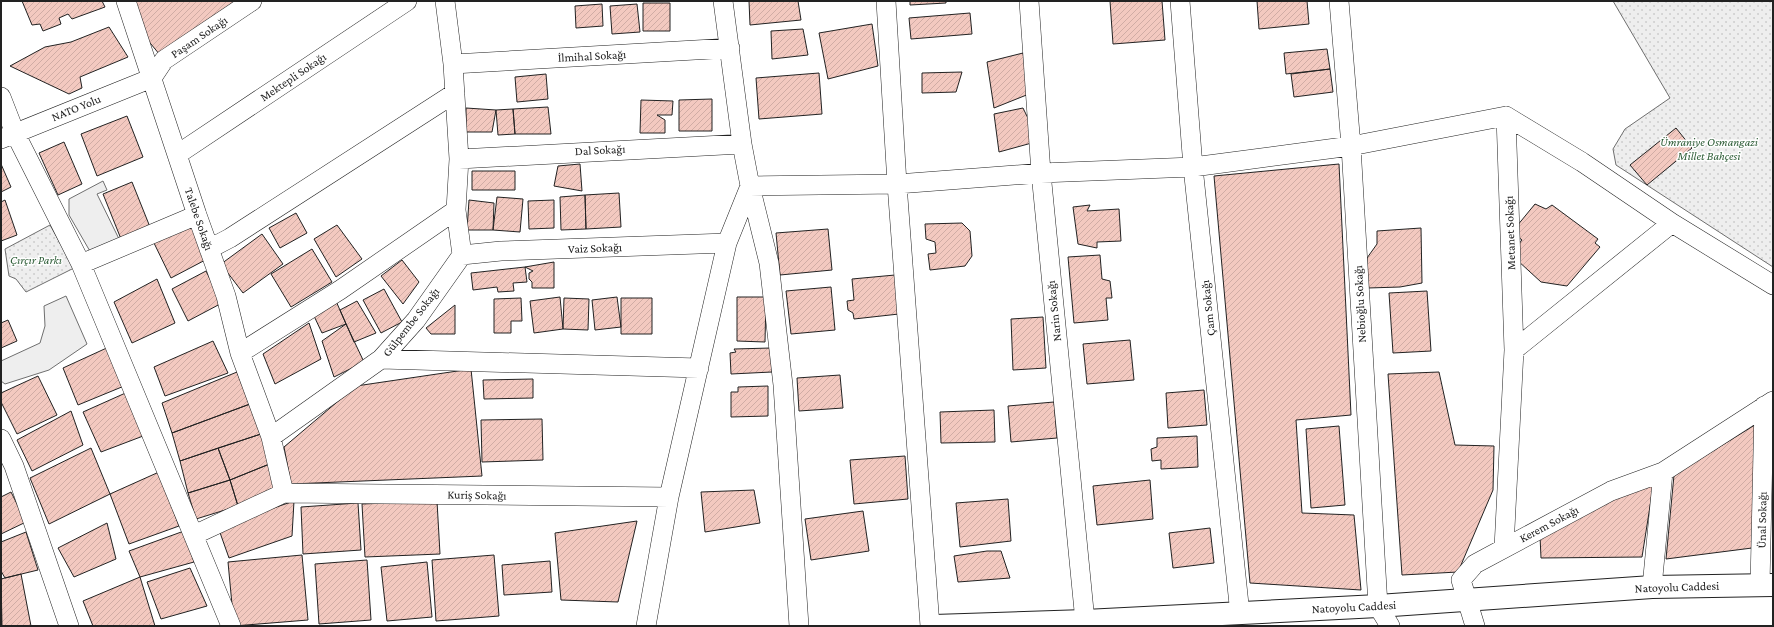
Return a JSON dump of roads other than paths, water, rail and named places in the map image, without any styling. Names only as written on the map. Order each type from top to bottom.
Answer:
[{"type":"main road","name":"Natoyolu Caddesi","points":[[934,626],[1240,614],[1652,587],[1767,585]]},
{"type":"street","name":"Talebe Sokağı","points":[[126,1],[197,215],[226,296],[240,353],[271,437],[284,493]]},
{"type":"street","name":"Paşam Sokağı","points":[[152,78],[164,60],[252,1]]},
{"type":"street","name":"Mektepli Sokağı","points":[[178,154],[407,1]]},
{"type":"street","points":[[445,1],[454,64],[459,159],[456,210],[462,255]]},
{"type":"street","points":[[723,1],[742,144],[750,186],[770,263],[783,377],[798,626]]},
{"type":"street","points":[[886,1],[897,184],[930,626]]},
{"type":"street","name":"Narin Sokağı","points":[[1029,1],[1041,173],[1085,621]]},
{"type":"street","name":"Çam Sokağı","points":[[1180,1],[1193,167],[1240,614]]},
{"type":"street","name":"Nebioğlu Sokağı","points":[[1339,1],[1351,146],[1378,606]]},
{"type":"street","name":"İlmihal Sokağı","points":[[454,64],[730,48]]},
{"type":"street","name":"NATO Yolu","points":[[8,136],[152,78]]},
{"type":"street","points":[[209,249],[237,233],[455,92]]},
{"type":"street","points":[[1,97],[8,136],[81,264],[232,626]]},
{"type":"street","points":[[750,186],[897,184],[1041,173],[1193,167],[1351,146],[1506,116],[1582,162],[1672,223],[1773,285]]},
{"type":"street","name":"Metanet Sokağı","points":[[1504,548],[1514,350],[1506,116]]},
{"type":"street","name":"Dal Sokağı","points":[[459,159],[742,144]]},
{"type":"street","points":[[646,626],[670,497],[727,243],[750,186]]},
{"type":"street","points":[[240,353],[340,290],[456,210]]},
{"type":"street","points":[[81,264],[197,215]]},
{"type":"street","points":[[1514,350],[1672,223]]},
{"type":"street","name":"Vaiz Sokağı","points":[[462,255],[501,251],[727,243]]},
{"type":"street","name":"Gülpembe Sokağı","points":[[381,359],[416,320],[462,255]]},
{"type":"street","points":[[271,437],[381,359]]},
{"type":"street","name":"Gülpembe Sokağı","points":[[381,359],[699,368]]},
{"type":"street","name":"Kerem Sokağı","points":[[1466,600],[1461,580],[1475,564],[1611,491],[1663,472],[1768,403]]},
{"type":"street","name":"Ünal Sokağı","points":[[1767,585],[1768,403]]},
{"type":"street","points":[[1,439],[14,466],[69,626]]},
{"type":"street","points":[[1652,587],[1663,472]]},
{"type":"street","points":[[194,535],[284,493]]},
{"type":"street","name":"Kuriş Sokağı","points":[[284,493],[670,497]]},
{"type":"street","points":[[1466,600],[1475,626]]},
{"type":"street","points":[[1378,606],[1390,626]]},
{"type":"park label","name":"Ümraniye Osmangazi Millet Bahçesi","points":[[1709,149]]},
{"type":"park label","name":"Çırçır Parkı","points":[[36,260]]}]
